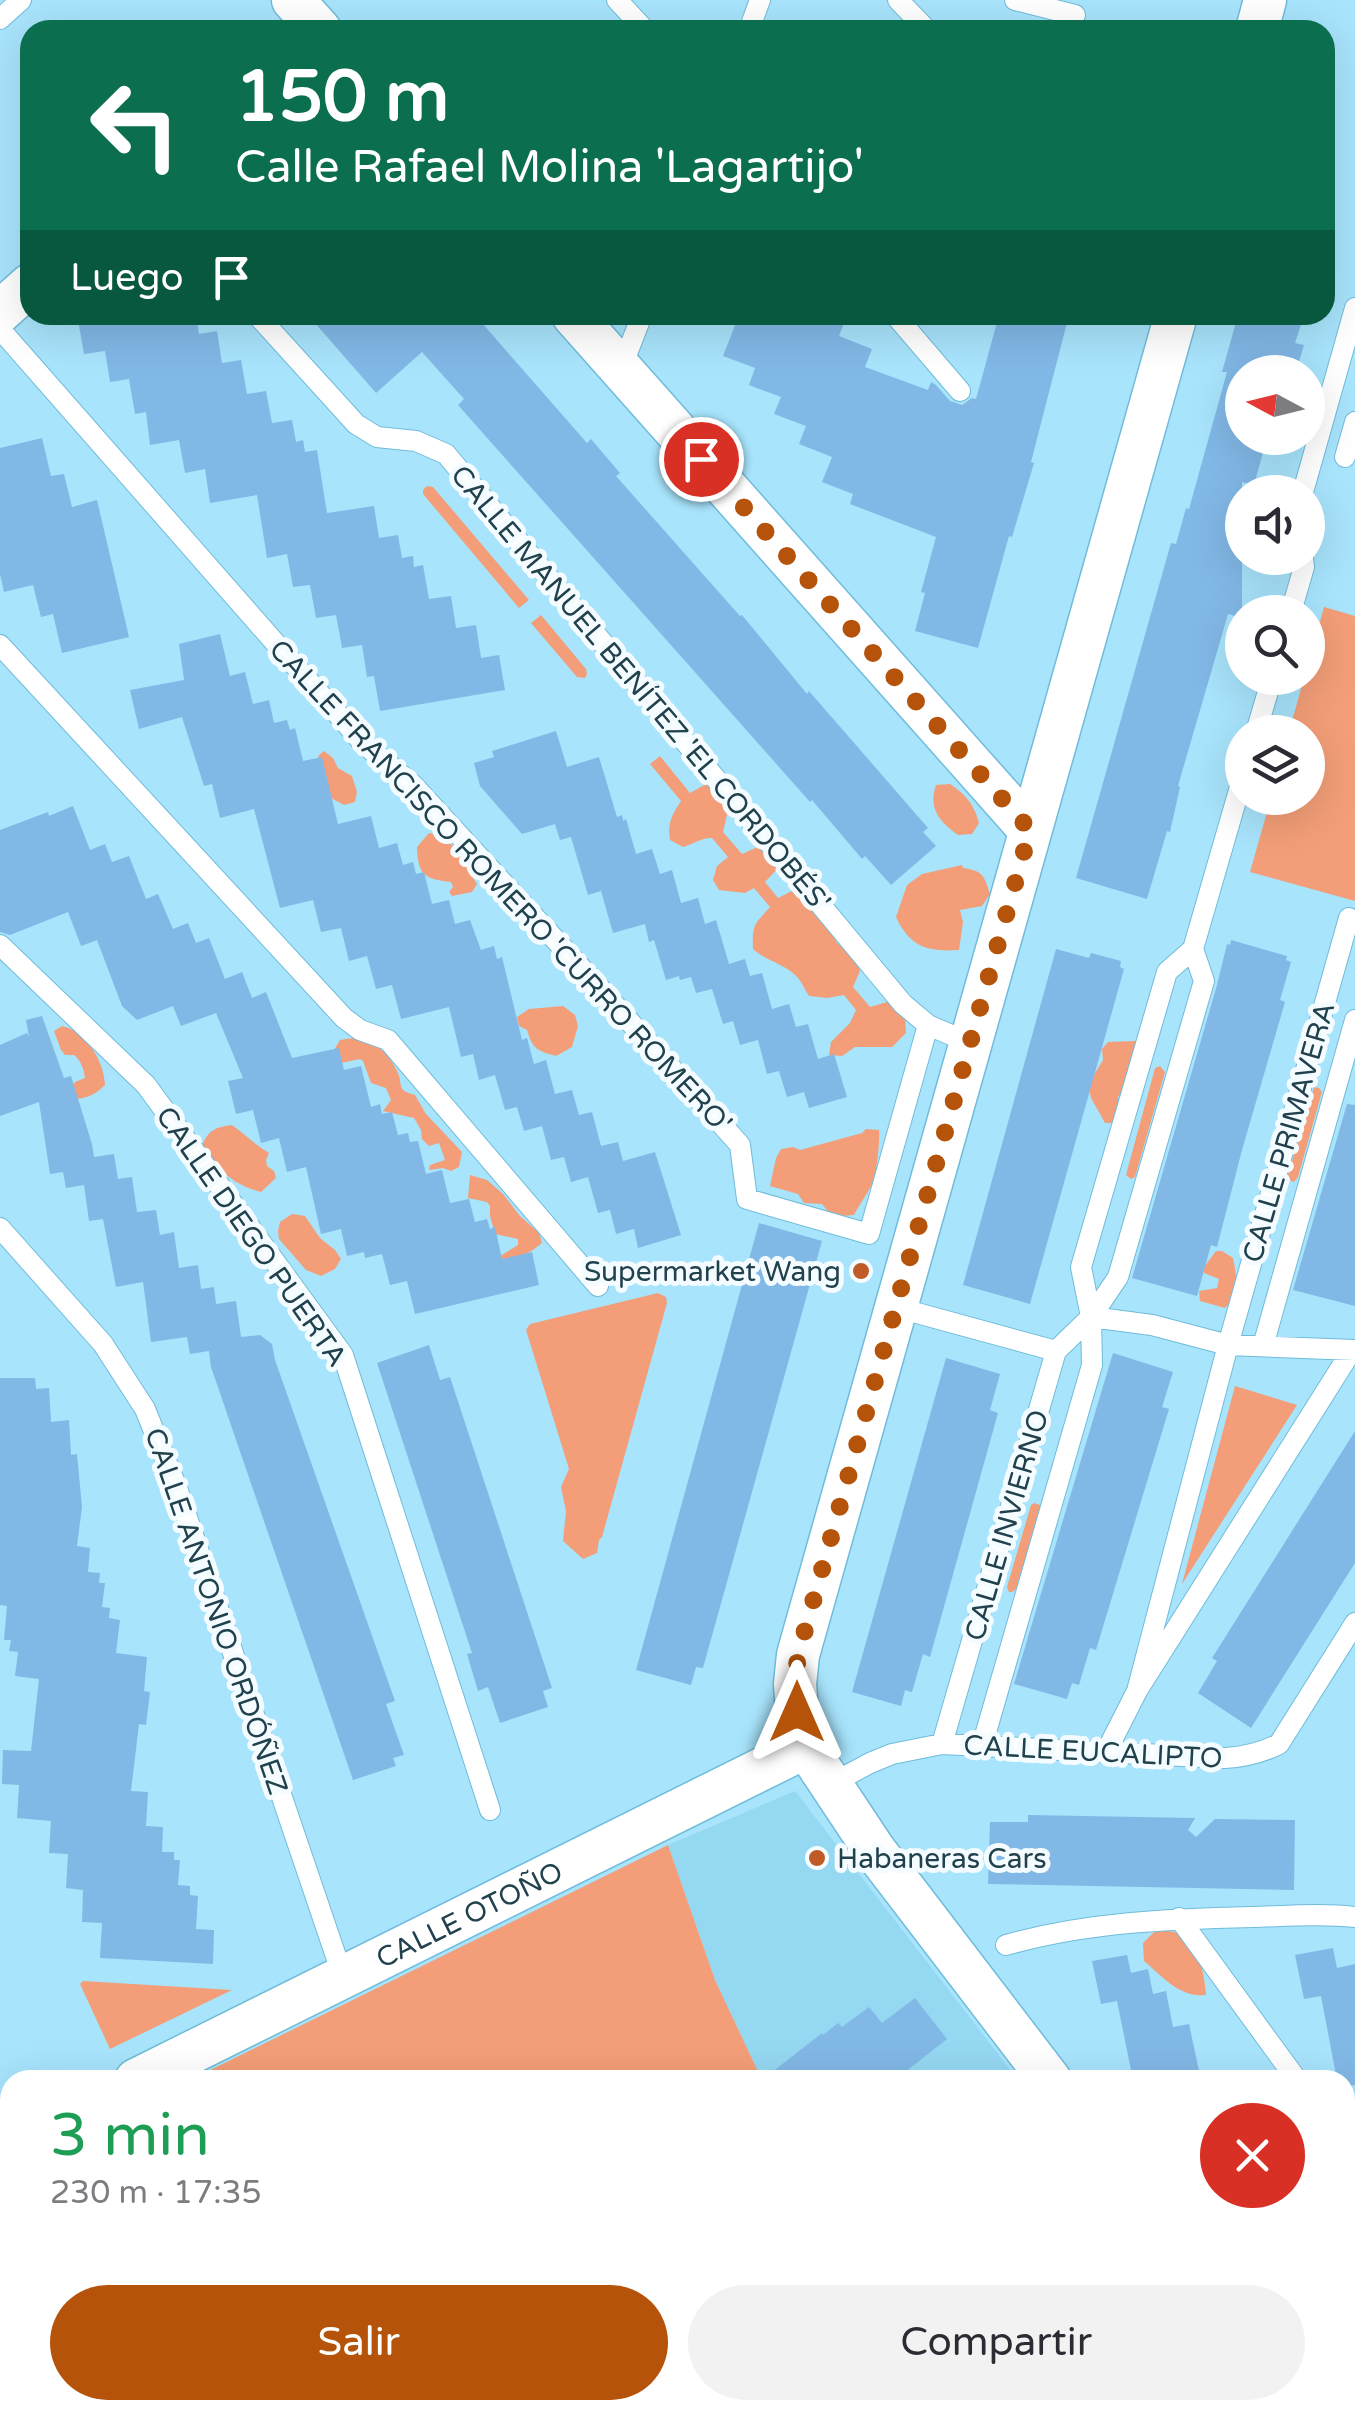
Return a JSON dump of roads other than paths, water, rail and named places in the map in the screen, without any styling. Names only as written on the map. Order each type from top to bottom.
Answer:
[{"type":"street","points":[[0,312],[20,294]]},
{"type":"street","points":[[582,325],[1030,830]]},
{"type":"street","points":[[1042,2070],[829,1785],[806,1748],[795,1684],[798,1655],[1173,325]]},
{"type":"street","name":"CALLE OTOÑO","points":[[156,2070],[806,1748]]},
{"type":"lane","points":[[0,18],[21,0]]},
{"type":"lane","points":[[617,0],[636,20]]},
{"type":"lane","points":[[898,0],[917,20]]},
{"type":"lane","points":[[1015,0],[1075,15]]},
{"type":"lane","points":[[1308,475],[1355,308]]},
{"type":"lane","name":"CALLE MANUEL BENÍTEZ 'EL CORDOBÉS'","points":[[266,325],[356,424],[377,437],[416,441],[446,454],[902,1004],[928,1025],[970,1044]]},
{"type":"lane","points":[[621,369],[638,325]]},
{"type":"lane","points":[[904,325],[960,390]]},
{"type":"lane","name":"CALLE FRANCISCO ROMERO 'CURRO ROMERO'","points":[[0,329],[364,743],[414,786],[740,1145],[747,1199],[869,1234],[928,1025]]},
{"type":"lane","points":[[1345,457],[1355,422]]},
{"type":"lane","points":[[0,645],[344,1018],[360,1030],[388,1040],[598,1286]]},
{"type":"lane","name":"CALLE INVIERNO","points":[[982,1746],[1092,1365],[1091,1317],[1081,1267],[1166,972],[1193,948],[1232,815]]},
{"type":"lane","name":"CALLE PRIMAVERA","points":[[1137,1691],[1228,1344],[1349,918]]},
{"type":"lane","name":"CALLE DIEGO PUERTA","points":[[0,945],[146,1085],[343,1355],[490,1810]]},
{"type":"lane","name":"CALLE INVIERNO","points":[[942,1744],[1056,1351],[1091,1317],[1118,1278],[1204,981],[1193,948]]},
{"type":"lane","name":"CALLE PRIMAVERA","points":[[1262,1346],[1355,1020]]},
{"type":"lane","name":"CALLE ANTONIO ORDÓÑEZ","points":[[0,1228],[103,1344],[145,1408],[178,1488],[343,1977]]},
{"type":"lane","points":[[896,1306],[1056,1351]]},
{"type":"lane","points":[[1091,1317],[1152,1325],[1228,1344],[1353,1350],[1137,1691],[1106,1752]]},
{"type":"lane","name":"CALLE EUCALIPTO","points":[[829,1785],[892,1754],[942,1744],[1246,1757],[1280,1744],[1355,1623]]},
{"type":"lane","points":[[1006,1945],[1086,1927],[1179,1918],[1355,1917]]},
{"type":"lane","points":[[1179,1918],[1290,2070]]},
{"type":"place","name":"Supermarket Wang","points":[[861,1271]]},
{"type":"place","name":"Habaneras Cars","points":[[817,1858]]}]
